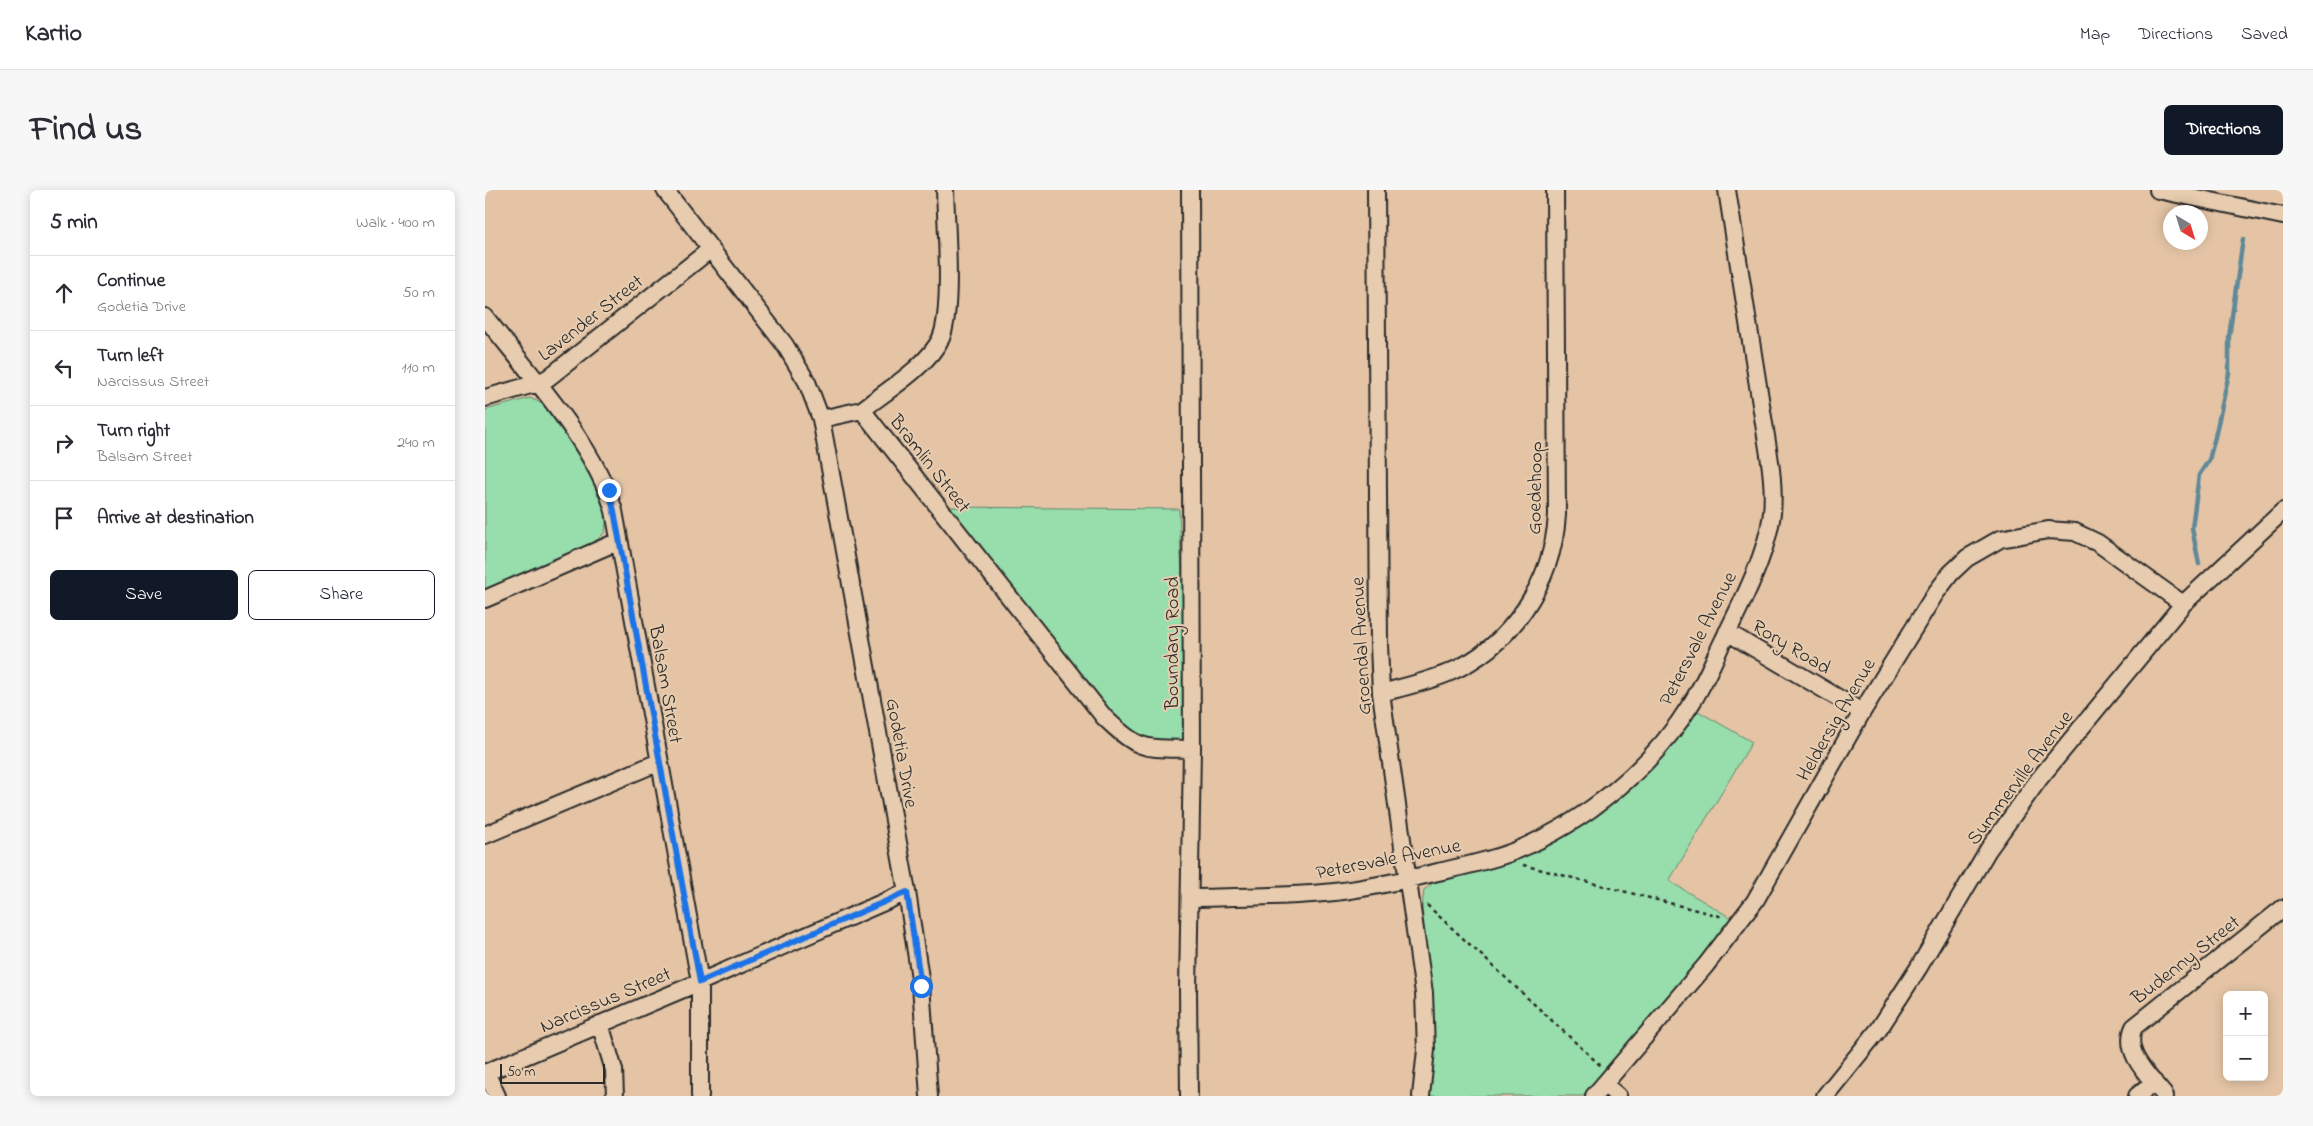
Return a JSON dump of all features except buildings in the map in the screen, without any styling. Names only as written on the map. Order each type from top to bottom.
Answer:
[{"type":"street","points":[[665,190],[773,328],[799,366],[821,419]]},
{"type":"street","points":[[862,410],[918,366],[932,352],[941,338],[947,306],[945,190]]},
{"type":"street","name":"Boundary Road","points":[[1189,1096],[1188,990],[1192,749],[1190,190]]},
{"type":"street","name":"Groendal Avenue","points":[[1376,190],[1379,464],[1377,590],[1381,693],[1410,885],[1426,1024],[1421,1096]]},
{"type":"street","name":"Goedehoop","points":[[1381,693],[1448,673],[1472,660],[1498,642],[1523,612],[1539,586],[1551,558],[1556,536],[1557,515],[1555,190]]},
{"type":"street","name":"Petersvale Avenue","points":[[1191,898],[1325,893],[1410,885],[1514,851],[1561,828],[1611,794],[1648,759],[1691,704],[1727,632],[1766,540],[1772,514],[1773,485],[1727,190]]},
{"type":"street","points":[[2158,190],[2283,216]]},
{"type":"street","name":"Lavender Street","points":[[485,398],[538,383],[574,359],[711,249]]},
{"type":"street","name":"Balsam Street","points":[[485,317],[538,383],[597,466],[609,490],[700,982],[700,1096]]},
{"type":"street","name":"Bramlin Street","points":[[821,419],[862,410],[1111,723],[1135,744],[1147,748],[1192,749]]},
{"type":"street","name":"Godetia Drive","points":[[821,419],[907,892],[921,986],[929,1096]]},
{"type":"street","name":"Summerville Avenue","points":[[1825,1096],[1879,1029],[1988,850],[2039,780],[2183,604],[2283,511]]},
{"type":"street","name":"Heldersig Avenue","points":[[1603,1085],[1706,965],[1755,901],[1862,712],[1935,594],[1951,573],[1983,547],[2000,539],[2049,530],[2075,532],[2098,543],[2183,604]]},
{"type":"street","points":[[485,599],[619,541]]},
{"type":"street","name":"Rory Road","points":[[1727,632],[1862,712]]},
{"type":"street","points":[[485,835],[659,762]]},
{"type":"street","name":"Narcissus Street","points":[[486,1072],[907,892]]},
{"type":"street","name":"Budenny Street","points":[[2165,1096],[2132,1051],[2131,1034],[2134,1027],[2283,908]]},
{"type":"street","points":[[600,1024],[614,1070],[615,1096]]},
{"type":"street","points":[[486,1072],[497,1096]]},
{"type":"street","points":[[2137,1096],[2154,1082]]},
{"type":"street","points":[[1603,1085],[1618,1096]]},
{"type":"path","points":[[1522,864],[1739,922]]},
{"type":"path","points":[[1410,885],[1603,1085]]},
{"type":"green space","points":[[530,398],[543,404],[588,461],[607,515],[605,532],[594,543],[485,589],[485,410]]},
{"type":"green space","points":[[943,507],[1179,509],[1189,741],[1134,740]]},
{"type":"green space","points":[[1696,710],[1752,742],[1669,881],[1733,919],[1698,965],[1583,1096],[1429,1096],[1429,974],[1422,908],[1424,890],[1433,883],[1488,868],[1569,832]]},
{"type":"waterway","points":[[2199,564],[2192,528],[2199,475],[2209,460],[2229,373],[2229,337],[2243,239]]},
{"type":"route","points":[[609,490],[700,982],[907,892],[921,986]]}]
